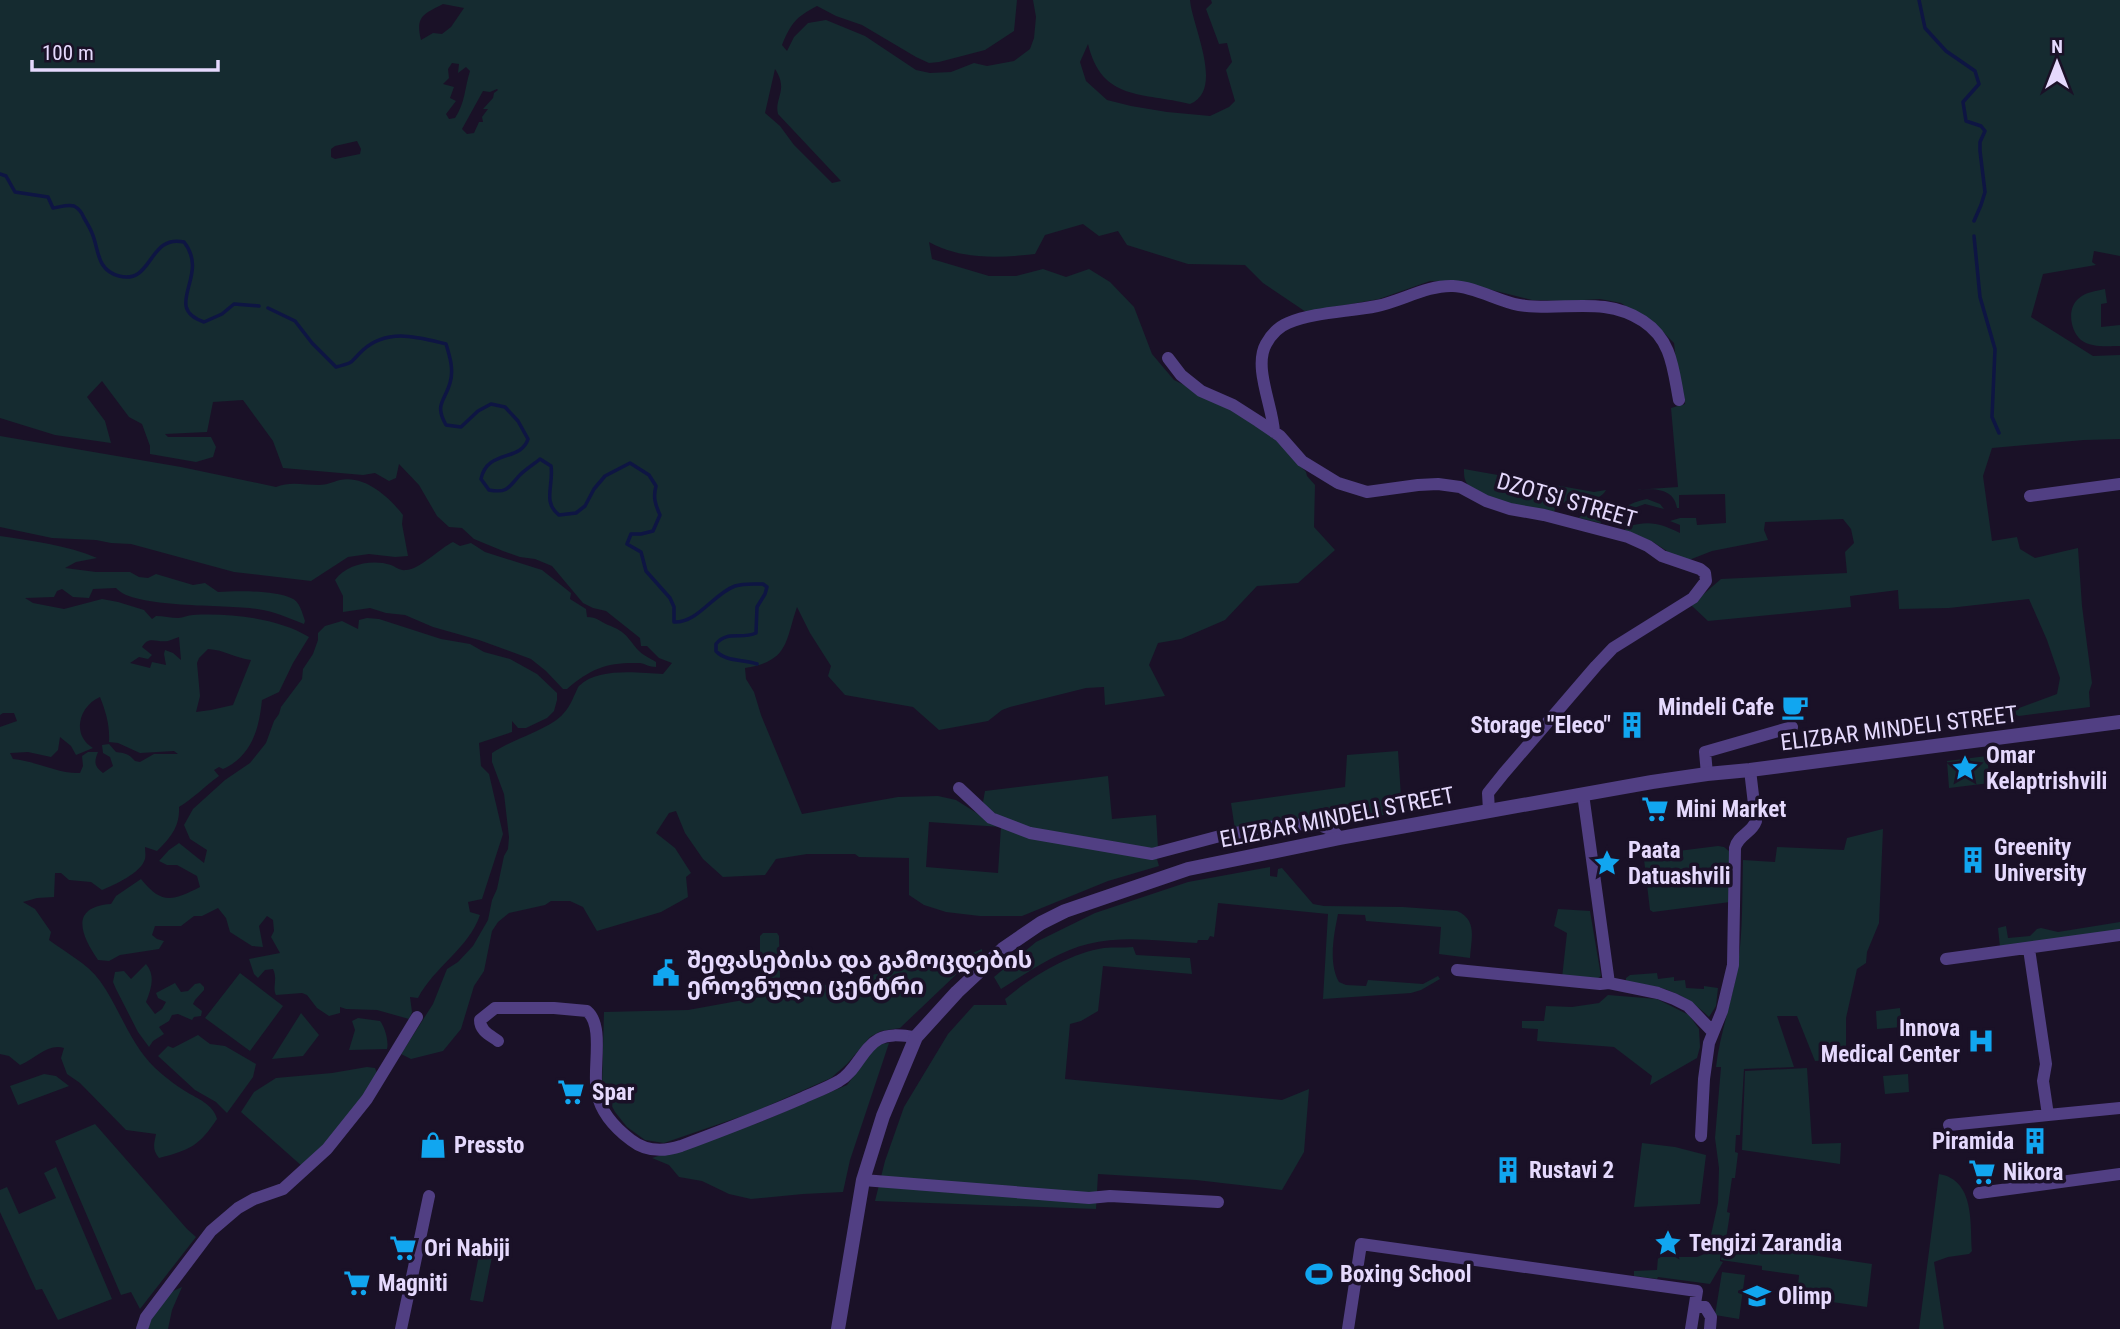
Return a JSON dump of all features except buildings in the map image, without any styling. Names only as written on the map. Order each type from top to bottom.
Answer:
[{"type":"street","points":[[1274,432],[1261,360],[1265,346],[1277,329],[1305,318],[1379,306],[1431,289],[1451,286],[1464,287],[1515,304],[1599,305],[1621,309],[1654,329],[1670,351],[1679,400]]},
{"type":"street","name":"DZOTSI STREET","points":[[1168,358],[1181,375],[1201,391],[1233,405],[1274,432],[1302,461],[1338,483],[1367,492],[1438,484],[1460,487],[1510,509],[1628,537],[1662,556],[1705,573],[1706,581],[1693,598],[1613,648],[1488,793],[1489,811]]},
{"type":"street","points":[[2030,496],[2120,484]]},
{"type":"street","name":"ELIZBAR MINDELI STREET","points":[[838,1329],[863,1180],[883,1116],[916,1037],[957,992],[1003,949],[1041,923],[1065,911],[1188,869],[1340,838],[1583,794],[1707,774],[2120,723]]},
{"type":"street","points":[[1707,774],[1705,752],[1792,727]]},
{"type":"street","points":[[1701,1136],[1706,1065],[1712,1031],[1722,1011],[1733,965],[1736,842],[1754,827],[1756,821],[1750,770]]},
{"type":"street","points":[[959,788],[991,818],[1030,833],[1152,854],[1220,836],[1268,827],[1319,825],[1332,830],[1340,838]]},
{"type":"street","points":[[1583,794],[1609,984]]},
{"type":"street","points":[[1946,959],[2120,935]]},
{"type":"street","points":[[2029,948],[2046,1064],[2043,1081],[2048,1115]]},
{"type":"street","points":[[1457,970],[1609,984],[1658,993],[1688,1006],[1712,1031]]},
{"type":"street","points":[[498,1041],[480,1025],[480,1020],[495,1008],[587,1011],[595,1021],[596,1091],[600,1104],[623,1134],[640,1147],[653,1150],[676,1147],[757,1118],[842,1080],[878,1039],[887,1036],[916,1037]]},
{"type":"street","points":[[142,1329],[146,1317],[222,1220],[254,1199],[283,1189],[327,1149],[367,1100],[417,1017]]},
{"type":"street","points":[[1949,1125],[2120,1108]]},
{"type":"street","points":[[1979,1192],[2120,1174]]},
{"type":"street","points":[[863,1180],[1089,1198],[1110,1196],[1218,1202]]},
{"type":"street","points":[[401,1329],[429,1196]]},
{"type":"street","points":[[1348,1329],[1362,1244],[1697,1291],[1692,1329]]},
{"type":"street","points":[[1695,1305],[1705,1307],[1711,1317],[1710,1329]]},
{"type":"green space","points":[[0,0],[1017,0],[1014,31],[985,50],[939,62],[929,63],[862,25],[817,6],[795,21],[782,45],[787,51],[794,37],[808,23],[826,20],[865,36],[916,70],[930,73],[951,72],[974,63],[987,66],[1014,61],[1030,49],[1034,38],[1036,17],[1033,0],[1190,0],[1206,72],[1205,86],[1200,97],[1190,104],[1141,95],[1114,85],[1094,63],[1088,44],[1080,62],[1086,81],[1107,100],[1167,112],[1210,116],[1235,101],[1226,70],[1232,62],[1227,43],[1219,44],[1206,9],[1212,3],[1211,0],[2120,0],[2120,256],[2094,251],[2092,262],[2096,265],[2043,274],[2031,317],[2093,356],[2120,355],[2120,439],[1992,448],[1983,476],[1992,541],[2017,537],[2020,549],[2035,558],[2078,548],[2092,683],[2089,692],[2090,707],[2019,716],[2008,712],[2057,694],[2060,678],[2029,599],[1949,608],[1899,609],[1898,590],[1850,596],[1851,607],[1708,621],[1691,605],[1721,579],[1847,573],[1845,552],[1854,543],[1851,529],[1843,519],[1765,522],[1764,530],[1768,540],[1712,551],[1689,560],[1676,557],[1653,542],[1625,530],[1626,527],[1648,523],[1680,533],[1680,525],[1670,521],[1680,518],[1696,518],[1697,525],[1726,523],[1725,494],[1679,495],[1677,508],[1675,501],[1666,492],[1654,489],[1634,490],[1678,487],[1671,408],[1685,404],[1678,379],[1674,343],[1658,327],[1621,303],[1600,299],[1532,300],[1460,282],[1430,281],[1379,299],[1306,312],[1263,283],[1245,265],[1188,264],[1127,245],[1118,231],[1099,236],[1083,224],[1045,235],[1035,254],[995,257],[967,255],[929,242],[932,259],[989,276],[1016,276],[1043,269],[1066,277],[1089,269],[1110,282],[1134,307],[1152,354],[1174,380],[1231,408],[1275,438],[1306,472],[1315,485],[1314,527],[1335,550],[1298,583],[1257,586],[1225,620],[1181,639],[1158,643],[1149,665],[1165,696],[1105,705],[1104,687],[1086,688],[1010,707],[988,721],[939,730],[913,707],[845,695],[828,676],[831,666],[797,607],[783,648],[770,660],[745,668],[746,679],[754,692],[802,814],[898,797],[938,796],[956,800],[991,822],[1157,859],[1159,866],[1108,881],[1022,916],[980,916],[946,912],[924,905],[909,895],[909,858],[807,854],[776,859],[765,875],[723,877],[703,859],[685,833],[676,811],[669,813],[656,833],[675,848],[691,873],[686,877],[688,897],[661,912],[597,931],[583,907],[570,901],[551,901],[545,905],[509,913],[492,931],[484,971],[474,986],[461,1029],[443,1051],[411,1059],[401,1054],[433,1004],[447,969],[473,946],[488,920],[508,849],[504,794],[492,762],[492,753],[558,719],[569,707],[579,686],[587,680],[608,674],[631,672],[663,674],[672,663],[659,658],[647,646],[641,646],[640,638],[606,611],[583,603],[552,566],[474,539],[462,528],[449,527],[437,516],[419,485],[399,464],[396,478],[389,481],[375,473],[363,475],[283,468],[273,441],[243,400],[213,402],[207,432],[165,434],[168,437],[211,437],[216,447],[213,457],[196,462],[150,454],[142,424],[129,417],[102,381],[87,397],[105,421],[111,443],[55,435],[0,418]],"holes":[[[443,4],[464,8],[451,27],[442,34],[433,33],[421,40],[419,26],[426,13]],[[452,63],[459,64],[458,73],[466,67],[470,71],[461,107],[455,118],[449,119],[446,114],[456,101],[450,98],[454,87],[443,84],[449,78],[448,69]],[[775,69],[781,83],[778,114],[841,181],[832,183],[765,113]],[[498,90],[483,109],[488,109],[482,117],[483,122],[479,122],[474,133],[467,134],[462,129],[483,91]],[[357,141],[361,149],[360,154],[335,159],[331,157],[331,149]],[[929,822],[1001,827],[998,873],[926,867]]]},
{"type":"green space","points":[[2105,289],[2107,303],[2101,304],[2101,327],[2120,325],[2120,346],[2085,343],[2077,336],[2072,325],[2072,308],[2078,299],[2087,293]]},
{"type":"green space","points":[[0,436],[181,467],[276,487],[292,484],[322,485],[349,479],[358,481],[384,495],[403,515],[408,556],[369,554],[348,557],[311,581],[234,572],[131,544],[52,538],[0,527]]},
{"type":"green space","points":[[1464,469],[1594,492],[1606,490],[1591,500],[1557,503],[1554,512],[1484,496],[1468,485]]},
{"type":"green space","points":[[1647,499],[1660,504],[1664,509],[1645,504],[1600,523],[1579,518],[1593,508],[1611,506],[1615,510]]},
{"type":"green space","points":[[0,536],[62,547],[97,558],[76,562],[65,568],[130,572],[148,578],[156,574],[193,585],[205,583],[218,592],[283,595],[297,602],[300,608],[304,624],[257,609],[160,603],[126,595],[116,588],[93,589],[89,598],[73,597],[62,589],[57,591],[54,597],[25,598],[33,603],[64,609],[102,599],[144,610],[152,619],[156,616],[178,618],[191,615],[253,618],[283,625],[309,637],[279,692],[262,700],[256,731],[247,749],[233,763],[223,769],[219,767],[214,770],[219,776],[179,807],[173,832],[157,851],[145,847],[145,859],[138,869],[127,878],[102,890],[91,882],[69,880],[61,873],[55,873],[54,897],[23,902],[35,909],[51,932],[49,940],[83,964],[100,981],[146,1059],[181,1089],[212,1109],[217,1119],[205,1135],[193,1146],[179,1152],[159,1158],[154,1150],[156,1134],[126,1130],[80,1083],[67,1074],[61,1058],[64,1048],[52,1048],[20,1065],[9,1056],[0,1054],[0,727],[17,721],[14,713],[0,715]],"holes":[[[179,637],[181,660],[165,650],[166,665],[152,662],[150,668],[130,663],[139,657],[148,659],[152,655],[142,647],[147,641],[168,641]],[[208,649],[251,660],[233,705],[196,712],[200,696],[197,663]],[[100,697],[107,719],[109,742],[140,753],[174,751],[178,754],[154,754],[140,762],[127,754],[116,752],[109,744],[102,745],[103,753],[110,757],[113,766],[103,773],[96,764],[98,752],[88,752],[82,756],[83,766],[80,773],[63,772],[13,759],[10,753],[28,752],[51,757],[58,750],[60,737],[71,746],[76,755],[93,748],[86,742],[80,729],[83,714],[93,701]]]},
{"type":"green space","points":[[453,542],[460,546],[471,543],[485,552],[542,570],[571,593],[570,599],[586,609],[587,617],[596,618],[621,632],[639,651],[656,662],[656,667],[640,663],[609,665],[592,671],[567,689],[563,689],[531,659],[479,640],[433,627],[405,615],[370,608],[343,612],[343,596],[335,580],[346,570],[360,564],[376,563],[402,570],[411,569]]},
{"type":"green space","points":[[379,619],[441,639],[470,644],[484,652],[510,659],[537,674],[557,693],[554,711],[547,718],[526,728],[518,728],[512,721],[512,732],[479,743],[481,766],[489,774],[503,834],[482,899],[468,902],[470,912],[480,915],[475,927],[418,998],[410,997],[412,1012],[409,1019],[377,1010],[340,1007],[340,1013],[329,1016],[302,993],[276,995],[273,969],[265,970],[258,978],[249,959],[280,953],[271,937],[274,931],[273,920],[267,916],[259,926],[263,947],[252,946],[230,932],[226,918],[218,908],[202,916],[194,916],[181,926],[155,926],[152,935],[164,941],[159,949],[120,955],[109,961],[98,960],[84,932],[84,916],[98,906],[111,904],[116,896],[141,879],[155,893],[168,898],[200,887],[197,876],[177,865],[167,865],[159,861],[179,843],[204,863],[207,850],[190,839],[184,825],[193,809],[225,780],[250,763],[266,743],[281,707],[302,679],[303,669],[313,654],[318,633],[325,626],[342,621],[358,629],[359,620]]},
{"type":"green space","points":[[1398,751],[1402,812],[1337,823],[1313,819],[1235,830],[1231,803],[1345,787],[1347,755]]},
{"type":"green space","points":[[1987,756],[1990,783],[1949,788],[1947,761]]},
{"type":"green space","points":[[1108,776],[1112,819],[1156,815],[1158,848],[1152,850],[1030,830],[992,815],[983,802],[985,791]]},
{"type":"green space","points":[[1883,829],[1879,923],[1867,952],[1866,963],[1857,969],[1846,1018],[1846,1059],[1815,1061],[1797,1016],[1777,1016],[1794,1067],[1744,1069],[1740,1135],[1736,1135],[1735,1152],[1738,1153],[1735,1178],[1732,1178],[1726,1239],[1722,1239],[1720,1261],[1723,1262],[1710,1284],[1634,1276],[1634,1271],[1657,1270],[1658,1257],[1697,1257],[1707,1253],[1718,1203],[1719,1168],[1715,1138],[1721,1067],[1716,1067],[1738,964],[1742,925],[1743,860],[1775,862],[1777,847],[1844,850],[1847,838]]},
{"type":"green space","points":[[1718,846],[1730,852],[1730,902],[1653,912],[1650,910],[1644,859],[1646,855]]},
{"type":"green space","points":[[1270,867],[1270,876],[1277,877],[1278,869],[1282,868],[1313,904],[1457,911],[1468,919],[1471,925],[1470,958],[1439,954],[1441,927],[1366,921],[1365,915],[1338,914],[1333,957],[1339,982],[1366,986],[1368,980],[1423,984],[1438,976],[1440,979],[1411,993],[1323,999],[1328,914],[1218,903],[1214,937],[1210,936],[1208,940],[1198,940],[1197,943],[1142,939],[1101,941],[1065,952],[1001,989],[994,977],[1036,942],[1095,913],[1188,882]]},
{"type":"green space","points":[[1558,909],[1590,911],[1601,976],[1594,981],[1562,978],[1567,933],[1554,926]]},
{"type":"green space","points":[[2120,922],[2120,930],[2000,947],[1998,928],[2006,926],[2008,938],[2030,936],[2041,928],[2058,932]]},
{"type":"green space","points":[[763,933],[777,933],[779,936],[780,977],[778,980],[763,983],[760,980],[760,936]]},
{"type":"green space","points":[[1133,947],[1136,955],[1190,958],[1192,974],[1103,966],[1098,1011],[1070,1024],[1065,1079],[1282,1100],[1309,1089],[1304,1152],[1282,1190],[1196,1180],[1098,1174],[1096,1209],[875,1201],[885,1161],[904,1107],[948,1034],[974,1005],[1007,1005],[1005,999],[1027,982],[1078,955],[1104,948]]},
{"type":"green space","points":[[982,949],[982,953],[900,1028],[881,1031],[870,1037],[831,1078],[754,1112],[664,1143],[645,1140],[627,1127],[615,1112],[602,1087],[604,1012],[688,1010],[825,985],[970,954]]},
{"type":"green space","points":[[146,964],[152,978],[146,1002],[155,1014],[166,1002],[158,998],[156,993],[175,983],[181,992],[188,991],[195,984],[200,983],[204,987],[193,1004],[202,1011],[201,1016],[192,1020],[178,1014],[172,1015],[169,1021],[159,1027],[164,1034],[149,1047],[138,1032],[113,982],[115,972],[124,971],[131,979]]},
{"type":"green space","points":[[240,973],[283,1006],[250,1051],[205,1018]]},
{"type":"green space","points":[[1657,973],[1658,979],[1674,977],[1674,981],[1685,980],[1686,988],[1718,988],[1716,1006],[1709,1017],[1690,1001],[1671,991],[1626,983],[1626,978],[1630,975]]},
{"type":"green space","points":[[1608,995],[1657,999],[1689,1015],[1699,1029],[1700,1047],[1697,1058],[1650,1085],[1652,1076],[1614,1047],[1537,1041],[1538,1029],[1522,1028],[1522,1021],[1544,1021],[1546,1006],[1572,1007],[1599,1003]]},
{"type":"green space","points":[[1900,1008],[1902,1027],[1877,1029],[1876,1011]]},
{"type":"green space","points":[[301,1013],[319,1035],[303,1056],[272,1059]]},
{"type":"green space","points":[[358,1018],[380,1021],[386,1035],[387,1049],[349,1050],[355,1030],[352,1021]]},
{"type":"green space","points":[[198,1035],[210,1044],[225,1046],[256,1064],[253,1077],[227,1113],[216,1102],[195,1090],[158,1056],[168,1046],[173,1048]]},
{"type":"green space","points":[[889,1043],[850,1160],[843,1192],[751,1199],[729,1194],[702,1181],[679,1177],[669,1165],[652,1158],[758,1123],[847,1085],[880,1044]]},
{"type":"green space","points":[[375,1068],[375,1078],[339,1129],[303,1167],[241,1112],[254,1092],[276,1078]]},
{"type":"green space","points":[[1807,1068],[1812,1144],[1841,1143],[1840,1164],[1742,1150],[1745,1071]]},
{"type":"green space","points":[[44,1074],[56,1076],[69,1086],[18,1105],[10,1086]]},
{"type":"green space","points":[[1908,1074],[1909,1092],[1885,1094],[1883,1076]]},
{"type":"green space","points":[[95,1124],[196,1237],[140,1309],[131,1292],[121,1295],[55,1141]]},
{"type":"green space","points":[[1642,1143],[1675,1147],[1706,1155],[1700,1204],[1634,1207]]},
{"type":"green space","points":[[56,1167],[112,1299],[58,1320],[42,1289],[36,1290],[0,1212],[0,1190],[7,1187],[19,1214],[56,1198],[44,1173]]},
{"type":"green space","points":[[1939,1174],[1951,1178],[1965,1194],[1970,1216],[1972,1251],[1934,1262],[1944,1329],[1919,1329]]},
{"type":"green space","points":[[1724,1242],[1872,1264],[1867,1307],[1797,1297],[1799,1275],[1721,1260]]},
{"type":"green space","points":[[479,1255],[492,1257],[483,1302],[470,1300]]},
{"type":"green space","points":[[1722,1272],[1745,1275],[1739,1319],[1715,1315]]},
{"type":"green space","points":[[182,1287],[172,1310],[168,1329],[148,1329],[152,1316],[171,1292]]},
{"type":"waterway","points":[[1919,0],[1925,28],[1946,51],[1975,71],[1979,84],[1963,102],[1966,121],[1981,126],[1985,131],[1980,142],[1985,192],[1974,221]]},
{"type":"waterway","points":[[0,174],[6,176],[15,192],[48,197],[53,208],[69,205],[78,208],[91,231],[102,264],[119,276],[130,277],[138,273],[163,245],[184,242],[191,255],[191,278],[186,299],[192,316],[204,322],[222,314],[234,304],[259,306]]},
{"type":"waterway","points":[[1974,236],[1980,297],[1995,349],[1992,417],[1999,433]]},
{"type":"waterway","points":[[268,308],[295,321],[336,367],[352,362],[363,350],[382,339],[403,336],[446,344],[452,373],[441,407],[446,425],[461,427],[478,411],[491,404],[505,407],[518,421],[528,439],[519,451],[497,459],[484,470],[481,479],[489,490],[506,489],[540,459],[551,466],[550,499],[559,515],[576,513],[585,506],[605,476],[630,463],[649,475],[656,486],[655,500],[660,515],[653,531],[631,534],[627,544],[641,552],[646,571],[670,598],[674,607],[674,622],[691,618],[735,586],[763,584],[767,587],[757,607],[756,633],[725,637],[716,644],[716,651],[720,655],[757,664]]},
{"type":"place","name":"Mindeli Cafe","points":[[1795,707]]},
{"type":"place","name":"Storage \"Eleco\"","points":[[1632,725]]},
{"type":"place","name":"Omar Kelaptrishvili","points":[[1965,768]]},
{"type":"place","name":"Mini Market","points":[[1655,809]]},
{"type":"place","name":"Greenity University","points":[[1973,860]]},
{"type":"place","name":"Paata Datuashvili","points":[[1607,863]]},
{"type":"place","name":"შეფასებისა და გამოცდების ეროვნული ცენტრი","points":[[666,973]]},
{"type":"place","name":"Innova Medical Center","points":[[1981,1041]]},
{"type":"place","name":"Spar","points":[[571,1092]]},
{"type":"place","name":"Piramida","points":[[2035,1141]]},
{"type":"place","name":"Pressto","points":[[433,1145]]},
{"type":"place","name":"Rustavi 2","points":[[1508,1170]]},
{"type":"place","name":"Nikora","points":[[1982,1172]]},
{"type":"place","name":"Tengizi Zarandia","points":[[1668,1243]]},
{"type":"place","name":"Ori Nabiji","points":[[403,1248]]},
{"type":"place","name":"Boxing School","points":[[1319,1274]]},
{"type":"place","name":"Magniti","points":[[357,1283]]},
{"type":"place","name":"Olimp","points":[[1757,1296]]}]
